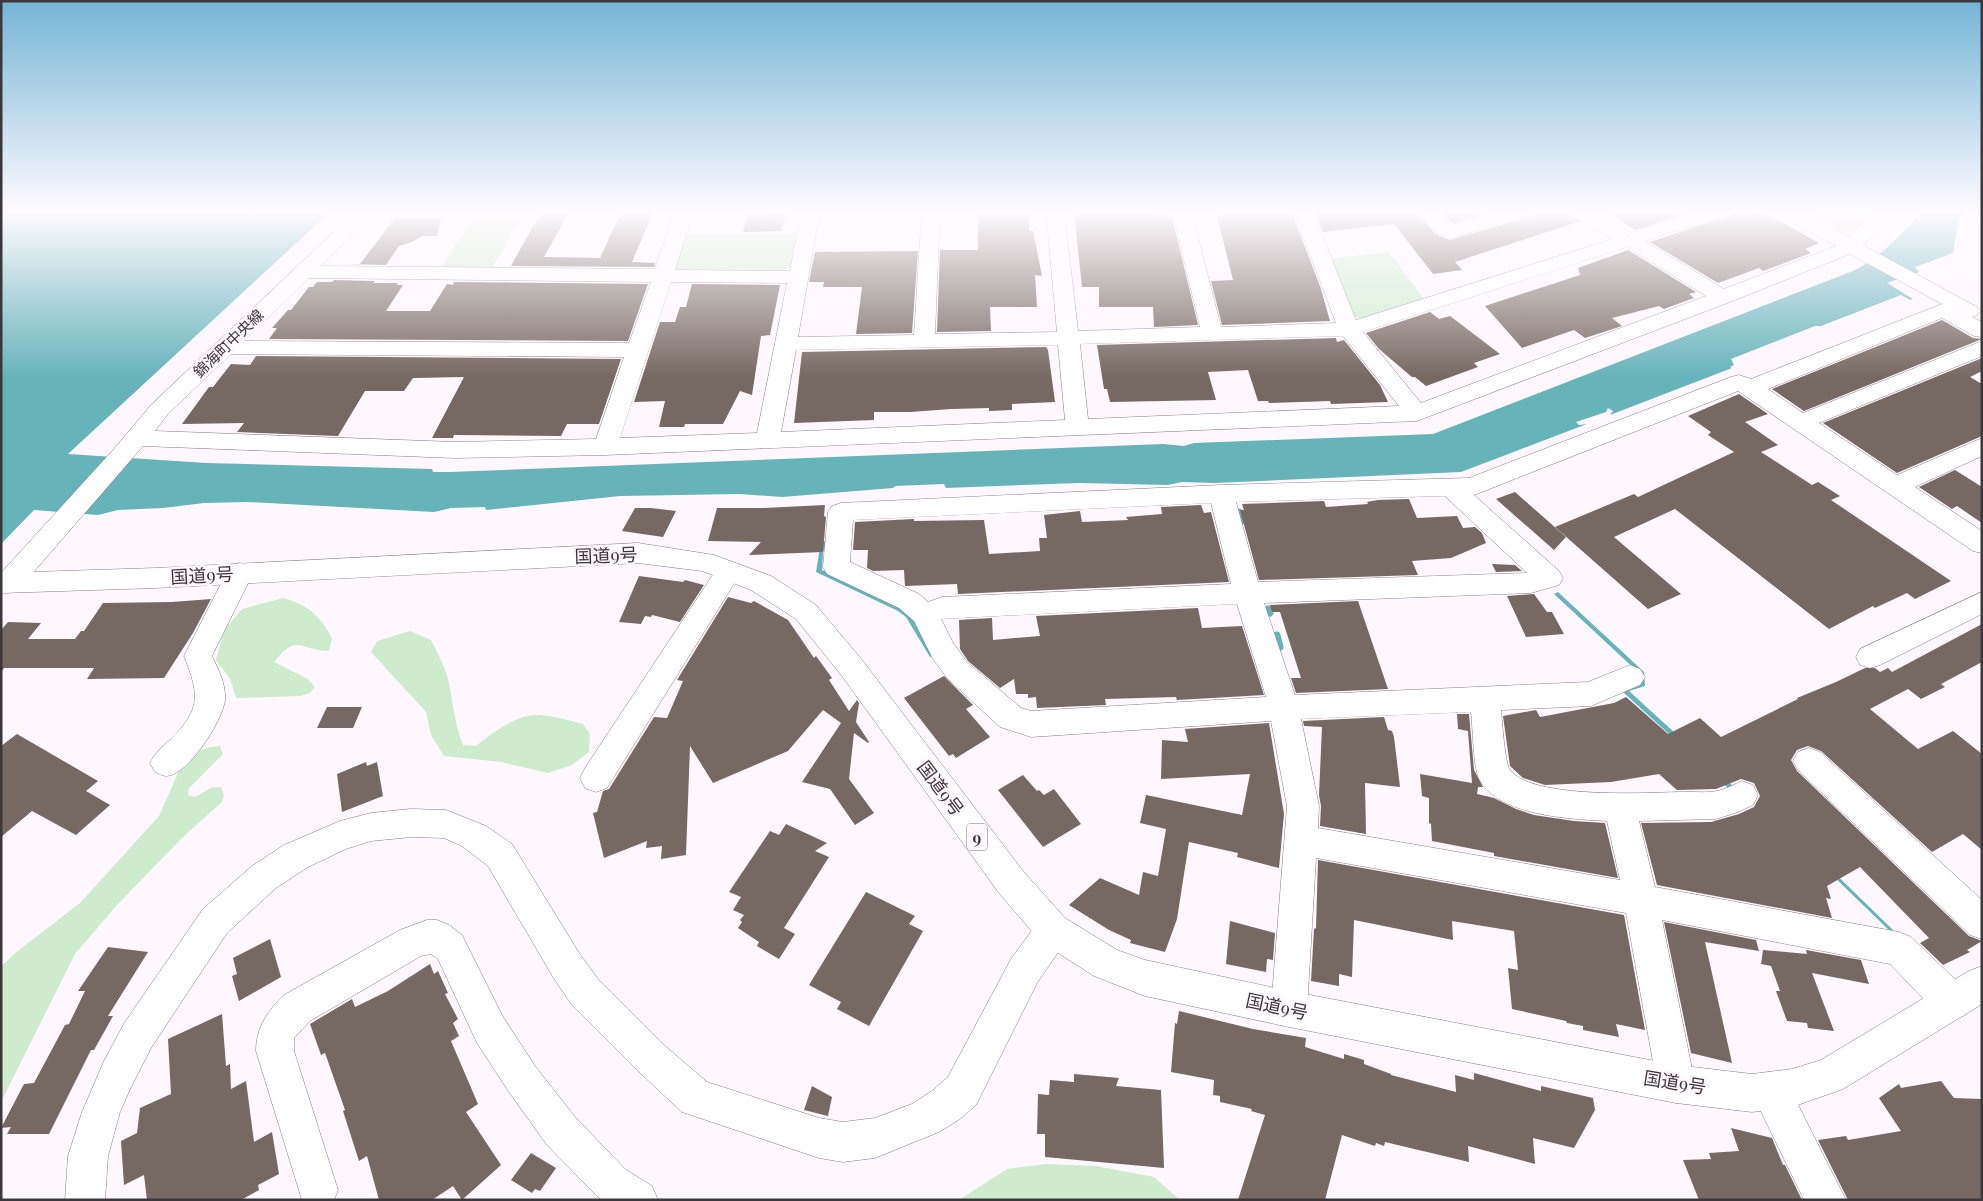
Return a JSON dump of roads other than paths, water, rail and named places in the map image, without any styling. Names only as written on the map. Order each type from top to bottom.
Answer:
[{"type":"main road","name":"錦海町中央線","points":[[5,583],[65,520],[160,410],[307,266]]},
{"type":"main road","points":[[605,447],[667,266]]},
{"type":"main road","points":[[768,440],[800,266]]},
{"type":"main road","points":[[924,341],[928,266]]},
{"type":"main road","points":[[1061,266],[1077,427]]},
{"type":"main road","points":[[1195,266],[1212,333]]},
{"type":"main road","points":[[1324,266],[1349,329],[1418,413]]},
{"type":"main road","points":[[787,344],[1349,329],[1547,266]]},
{"type":"main road","points":[[1671,266],[1723,298]]},
{"type":"main road","points":[[129,447],[455,450],[605,447],[1418,413],[1723,298],[1814,266]]},
{"type":"main road","points":[[1890,266],[1982,317]]},
{"type":"main road","points":[[301,272],[798,277]]},
{"type":"main road","points":[[1750,388],[1943,310],[1982,331]]},
{"type":"main road","points":[[224,347],[638,350]]},
{"type":"main road","points":[[1801,422],[1982,348]]},
{"type":"main road","points":[[1630,677],[1591,694],[1284,708],[1031,724],[1011,718],[956,670],[943,651],[924,614],[909,601],[836,567],[841,512],[1221,494],[1472,487],[1739,382],[1982,544]]},
{"type":"main road","points":[[1895,486],[1982,446]]},
{"type":"main road","points":[[924,614],[942,608],[1247,593],[1531,584],[1549,578],[1451,488]]},
{"type":"main road","points":[[1221,494],[1247,593],[1284,708],[1302,806],[1289,1009]]},
{"type":"main road","name":"国道9号","points":[[5,583],[240,573],[638,552],[705,562],[761,583],[806,612],[852,668],[1011,882],[1053,930],[1107,964],[1145,978],[1289,1009],[1676,1084],[1752,1093],[1792,1088],[1830,1076],[1972,993]]},
{"type":"main road","points":[[596,778],[729,571]]},
{"type":"main road","points":[[166,763],[189,743],[203,725],[210,688],[198,656],[240,573]]},
{"type":"main road","points":[[1870,657],[1982,602]]},
{"type":"main road","points":[[1485,698],[1493,774],[1498,782],[1519,793],[1572,806],[1620,808],[1723,804],[1742,795]]},
{"type":"main road","points":[[1809,761],[1982,923]]},
{"type":"main road","points":[[1620,808],[1641,900],[1676,1084]]},
{"type":"main road","points":[[85,1200],[88,1156],[101,1112],[117,1074],[138,1035],[216,921],[264,877],[296,856],[340,836],[371,827],[411,823],[446,824],[474,836],[500,855],[566,965],[585,992],[651,1058],[696,1098],[818,1138],[843,1142],[875,1138],[925,1118],[946,1105],[962,1091],[1024,971],[1053,930]]},
{"type":"main road","points":[[1300,840],[1641,900],[1899,949],[1972,993]]},
{"type":"main road","points":[[313,1197],[275,1051],[276,1030],[285,1018],[297,1008],[412,942],[427,937],[437,937],[450,947],[490,1030],[522,1079],[561,1132],[611,1183],[638,1200]]},
{"type":"main road","points":[[1770,1091],[1826,1200]]},
{"type":"water","points":[[1,266],[271,266],[68,454],[206,463],[432,469],[433,472],[1163,444],[1184,446],[1194,443],[1433,434],[1863,266],[1918,266],[1915,267],[1919,272],[1887,283],[1913,299],[1910,300],[1901,295],[1821,326],[1815,326],[1731,359],[1734,365],[1730,367],[1732,368],[1610,415],[1613,411],[1608,408],[1606,412],[1576,422],[1579,425],[1587,424],[1461,472],[1215,483],[1182,482],[1168,485],[1079,483],[946,488],[944,484],[895,486],[893,488],[782,497],[739,494],[620,496],[486,510],[485,507],[451,508],[434,512],[247,502],[204,503],[163,508],[118,510],[98,515],[34,510],[1,544]]},
{"type":"water","points":[[821,541],[827,541],[823,553],[822,570],[891,601],[910,613],[935,655],[930,657],[906,617],[898,611],[816,572]]},
{"type":"water","points":[[1558,592],[1644,672],[1645,686],[1629,691],[1733,786],[1729,789],[1623,692],[1586,704],[1638,672],[1554,594]]},
{"type":"water","points":[[1775,815],[1893,930],[1891,932],[1774,819]]},
{"type":"waterway","points":[[1239,512],[1242,521]]},
{"type":"waterway","points":[[1268,609],[1270,613]]},
{"type":"waterway","points":[[1277,635],[1280,647]]}]
